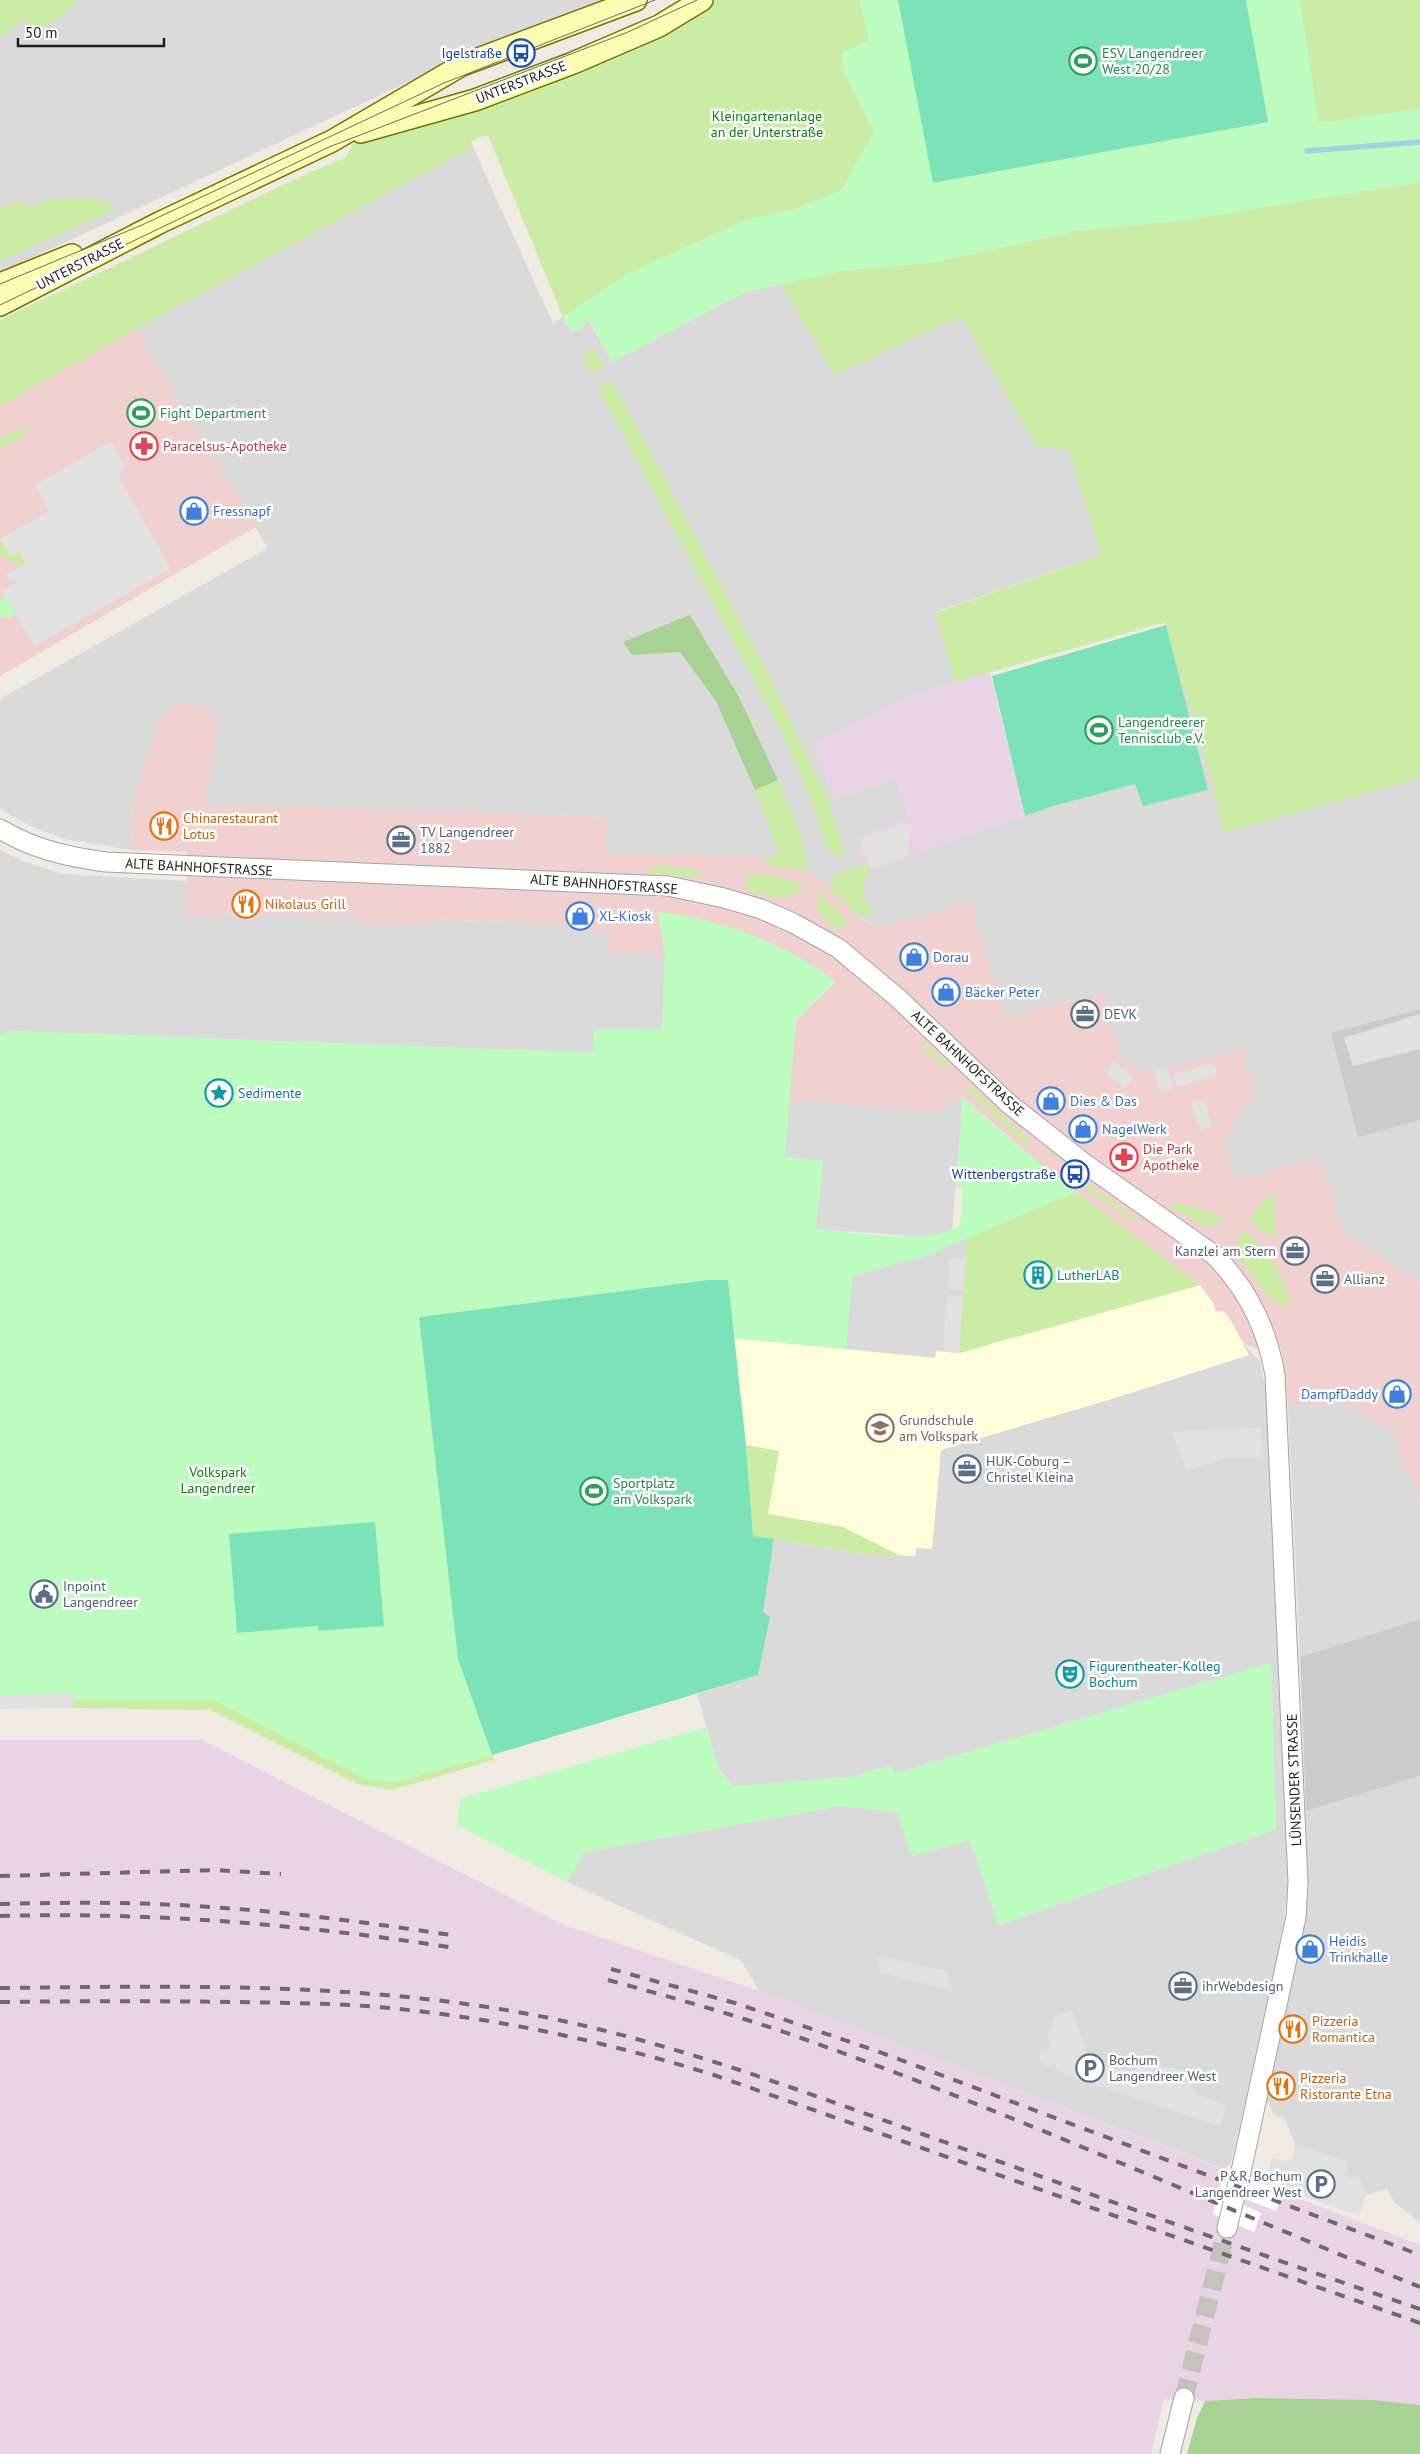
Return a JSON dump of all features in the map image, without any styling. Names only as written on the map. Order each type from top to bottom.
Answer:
[{"type":"main road","name":"UNTERSTRASSE","points":[[0,305],[159,223],[332,141],[462,65],[636,0]]},
{"type":"main road","name":"UNTERSTRASSE","points":[[332,141],[476,100],[573,63],[659,26],[702,0]]},
{"type":"main road","name":"UNTERSTRASSE","points":[[0,284],[159,223]]},
{"type":"street","name":"ALTE BAHNHOFSTRASSE","points":[[0,829],[18,840],[50,852],[106,862],[659,886],[724,898],[761,909],[793,923],[838,948],[899,999],[1008,1103],[1091,1168],[1214,1255],[1252,1304],[1264,1327]]},
{"type":"street","name":"LÜNSENDER STRASSE","points":[[1227,2228],[1296,1917],[1298,1882],[1277,1403],[1274,1370],[1264,1327]]},
{"type":"street","points":[[1170,2454],[1184,2398]]},
{"type":"shaded area","points":[[0,0],[605,0],[493,42],[0,273]]},
{"type":"shaded area","points":[[473,147],[553,323],[563,317],[566,325],[572,331],[581,329],[588,319],[612,362],[745,292],[781,284],[834,375],[961,316],[1036,446],[1069,449],[1101,555],[935,612],[956,682],[910,696],[812,745],[835,799],[896,778],[910,819],[853,839],[866,871],[1050,807],[1135,784],[1143,806],[1207,790],[1165,622],[1420,467],[1420,1282],[1342,1231],[1320,1157],[1235,1181],[1225,1141],[1238,1115],[1242,1050],[1147,1073],[1122,1059],[1104,993],[1006,1017],[970,902],[879,928],[765,858],[606,854],[607,817],[203,804],[220,725],[133,802],[131,850],[65,839],[30,826],[0,809],[0,699],[268,548],[136,329]]},
{"type":"shaded area","points":[[136,329],[256,527],[0,676],[0,406]]},
{"type":"shaded area","points":[[111,441],[126,468],[117,474],[171,569],[34,646],[2,590],[17,582],[5,575],[26,564],[19,552],[10,556],[0,539],[49,511],[35,485]]},
{"type":"shaded area","points":[[990,672],[1025,816],[866,871],[853,839],[910,819],[896,778],[835,799],[812,745],[910,696]]},
{"type":"shaded area","points":[[178,702],[210,709],[220,725],[204,804],[607,817],[606,854],[766,857],[765,866],[804,870],[829,885],[859,917],[879,928],[970,902],[1006,1017],[1104,993],[1122,1059],[1147,1073],[1242,1049],[1254,1090],[1238,1115],[1225,1141],[1235,1181],[1320,1157],[1342,1231],[1420,1282],[1420,1503],[1392,1430],[1338,1401],[1326,1406],[1288,1406],[1281,1348],[1261,1351],[1243,1343],[1230,1319],[1226,1314],[1216,1312],[1213,1303],[1200,1285],[1043,1167],[963,1097],[935,1111],[789,1099],[796,1020],[835,982],[791,953],[752,936],[711,922],[658,913],[665,955],[609,953],[609,932],[584,930],[584,925],[430,919],[429,926],[359,924],[359,915],[324,914],[323,917],[219,912],[218,916],[186,916],[187,852],[131,850],[133,802],[161,715]]},
{"type":"shaded area","points":[[910,823],[908,855],[871,868],[859,840]]},
{"type":"shaded area","points":[[0,850],[21,860],[62,874],[187,881],[186,916],[218,916],[218,912],[323,917],[323,914],[359,915],[359,924],[429,926],[429,919],[584,925],[584,930],[609,932],[610,953],[665,955],[662,1030],[595,1029],[594,1053],[13,1031],[0,1036]]},
{"type":"shaded area","points":[[1420,1009],[1420,1120],[1358,1137],[1331,1033]]},
{"type":"shaded area","points":[[1420,1014],[1420,1049],[1353,1066],[1344,1038]]},
{"type":"shaded area","points":[[1113,1061],[1134,1077],[1124,1089],[1106,1073]]},
{"type":"shaded area","points":[[1213,1063],[1217,1076],[1177,1087],[1174,1074]]},
{"type":"shaded area","points":[[1168,1068],[1174,1089],[1160,1092],[1154,1071]]},
{"type":"shaded area","points":[[963,1097],[951,1243],[967,1237],[959,1353],[1200,1285],[1230,1319],[1243,1343],[1260,1362],[1268,1403],[1288,1884],[1281,1942],[1266,2010],[1231,2163],[1224,2169],[759,1991],[742,1961],[567,1882],[584,1852],[840,1806],[898,1812],[912,1856],[970,1840],[999,1925],[1276,1829],[1271,1663],[894,1774],[891,1765],[852,1777],[741,1787],[732,1786],[718,1767],[697,1694],[758,1675],[762,1613],[774,1540],[734,1338],[846,1349],[852,1276],[924,1237],[816,1229],[823,1161],[785,1158],[789,1099],[935,1111]]},
{"type":"shaded area","points":[[1204,1099],[1212,1126],[1200,1130],[1191,1103]]},
{"type":"shaded area","points":[[950,1258],[966,1259],[963,1290],[948,1289]]},
{"type":"shaded area","name":"Grundschule am Volkspark","points":[[1200,1285],[1213,1303],[1216,1312],[1223,1311],[1230,1319],[1249,1355],[1115,1398],[941,1450],[932,1549],[916,1548],[915,1556],[864,1554],[753,1536],[734,1338],[935,1358],[936,1351],[959,1353]]},
{"type":"shaded area","points":[[947,1295],[963,1297],[959,1353],[943,1351]]},
{"type":"shaded area","points":[[1338,1400],[1392,1430],[1420,1503],[1420,1619],[1300,1657],[1288,1406],[1326,1406]]},
{"type":"shaded area","points":[[1261,1427],[1263,1458],[1228,1457],[1187,1471],[1172,1432]]},
{"type":"shaded area","points":[[1420,1619],[1420,1776],[1306,1811],[1300,1657]]},
{"type":"shaded area","points":[[73,1694],[73,1708],[0,1709],[0,1695]]},
{"type":"shaded area","points":[[0,1740],[202,1740],[564,1925],[759,1991],[1420,2245],[1420,2405],[1375,2400],[1255,2398],[1205,2401],[1164,2399],[1151,2454],[0,2454]]},
{"type":"shaded area","points":[[1420,1776],[1420,2222],[1395,2203],[1387,2189],[1366,2195],[1358,2175],[1351,2179],[1344,2176],[1348,2162],[1295,2145],[1285,2119],[1274,2115],[1266,2099],[1304,1923],[1308,1888],[1306,1811]]},
{"type":"shaded area","points":[[876,1955],[946,1971],[952,1991],[880,1972]]},
{"type":"shaded area","name":"Bochum Langendreer West","points":[[1072,2010],[1092,2066],[1121,2063],[1122,2071],[1137,2070],[1137,2061],[1156,2060],[1158,2067],[1180,2069],[1196,2094],[1227,2105],[1220,2126],[1059,2072],[1056,2064],[1044,2068],[1039,2053],[1051,2048],[1048,2037],[1055,2016]]},
{"type":"shaded area","name":"P&R, Bochum Langendreer West","points":[[1295,2145],[1348,2162],[1344,2176],[1351,2179],[1358,2175],[1366,2195],[1359,2216],[1280,2188],[1284,2174],[1269,2169],[1272,2157],[1286,2161],[1292,2159]]},
{"type":"green space","points":[[0,0],[77,1],[70,10],[35,35],[26,19],[0,37]]},
{"type":"green space","name":"Kleingartenanlage an der Unterstraße","points":[[714,0],[859,0],[870,41],[842,53],[843,70],[874,131],[842,190],[792,210],[746,220],[629,273],[563,317],[488,135],[471,141],[473,147],[136,329],[0,406],[0,320],[306,174],[346,157],[353,144],[675,22]]},
{"type":"green space","points":[[859,0],[898,0],[934,183],[1267,122],[1246,0],[1300,0],[1319,123],[1420,109],[1420,182],[1184,220],[1076,231],[930,263],[846,270],[745,292],[612,362],[589,319],[578,331],[568,327],[563,317],[629,273],[746,220],[792,210],[842,190],[874,131],[843,70],[842,53],[869,40]]},
{"type":"green space","name":"ESV Langendreer West 20/28","points":[[898,0],[1246,0],[1268,122],[933,183]]},
{"type":"green space","points":[[1300,0],[1420,0],[1420,109],[1318,123]]},
{"type":"green space","points":[[1420,182],[1420,778],[1224,833],[1211,778],[1165,622],[956,682],[935,613],[1101,555],[1069,449],[1036,446],[961,316],[834,375],[781,284],[846,270],[930,263],[1076,231],[1184,220]]},
{"type":"green space","points":[[84,198],[107,201],[116,209],[0,261],[0,208],[19,200],[30,208],[48,199]]},
{"type":"green space","points":[[590,347],[593,347],[605,368],[591,373],[584,360],[585,354]]},
{"type":"green space","points":[[612,380],[765,667],[828,798],[845,855],[837,857],[827,849],[813,805],[784,737],[598,388]]},
{"type":"green space","points":[[22,426],[27,434],[0,450],[0,439]]},
{"type":"green space","points":[[3,543],[10,556],[19,551],[26,564],[22,566],[0,555],[0,546]]},
{"type":"green space","points":[[6,597],[16,615],[10,618],[0,616],[0,600]]},
{"type":"green space","points":[[690,615],[739,697],[778,780],[755,790],[716,701],[680,652],[632,655],[623,642]]},
{"type":"green space","name":"Langendreerer Tennisclub e.V.","points":[[1166,625],[1208,790],[1143,806],[1135,784],[1050,807],[1025,816],[992,676]]},
{"type":"green space","points":[[778,780],[792,811],[803,843],[808,865],[804,870],[764,866],[766,857],[775,858],[778,852],[755,790]]},
{"type":"green space","points":[[868,864],[870,870],[864,882],[863,892],[874,913],[859,917],[830,888],[829,881],[839,873]]},
{"type":"green space","points":[[653,865],[701,871],[699,878],[651,872]]},
{"type":"green space","points":[[748,872],[803,882],[801,889],[788,896],[767,896],[746,890]]},
{"type":"green space","points":[[819,891],[849,923],[838,930],[824,918],[817,903]]},
{"type":"green space","name":"Volkspark Langendreer","points":[[658,912],[705,920],[751,935],[795,955],[835,981],[796,1020],[785,1157],[823,1161],[816,1229],[910,1237],[946,1232],[960,1226],[963,1191],[956,1185],[963,1097],[1006,1136],[1076,1192],[923,1257],[852,1276],[846,1349],[734,1338],[727,1280],[419,1317],[458,1659],[492,1755],[394,1782],[367,1779],[214,1700],[0,1700],[0,1036],[13,1031],[594,1053],[594,1029],[662,1030],[665,955]]},
{"type":"green space","points":[[923,1042],[947,1064],[946,1070],[920,1045]]},
{"type":"green space","points":[[971,1086],[1030,1141],[1027,1146],[967,1090]]},
{"type":"green space","points":[[1075,1174],[1135,1219],[1132,1222],[1072,1179]]},
{"type":"green space","points":[[1076,1192],[1200,1285],[959,1353],[967,1237]]},
{"type":"green space","points":[[1270,1193],[1274,1194],[1276,1234],[1271,1238],[1249,1220]]},
{"type":"green space","points":[[1182,1204],[1223,1216],[1219,1223],[1207,1228],[1168,1205]]},
{"type":"green space","points":[[1243,1229],[1261,1246],[1274,1263],[1284,1283],[1291,1306],[1282,1305],[1268,1296],[1238,1256],[1237,1243]]},
{"type":"green space","name":"Sportplatz am Volkspark","points":[[709,1280],[728,1280],[746,1445],[753,1536],[774,1539],[763,1612],[770,1617],[758,1675],[492,1755],[458,1659],[419,1317]]},
{"type":"green space","points":[[746,1445],[779,1451],[768,1514],[843,1527],[901,1556],[864,1554],[753,1536]]},
{"type":"green space","points":[[375,1522],[384,1626],[318,1631],[318,1626],[237,1633],[229,1534]]},
{"type":"green space","points":[[1271,1663],[1276,1829],[999,1925],[970,1840],[912,1856],[897,1812],[840,1806],[584,1852],[567,1882],[457,1825],[460,1799],[706,1727],[718,1767],[732,1786],[852,1777],[891,1765],[894,1774]]},
{"type":"green space","points":[[73,1700],[214,1700],[367,1779],[394,1782],[492,1755],[494,1760],[392,1790],[357,1784],[210,1710],[73,1708]]},
{"type":"green space","points":[[1255,2398],[1375,2400],[1420,2405],[1420,2454],[1187,2454],[1197,2418],[1205,2401]]},
{"type":"pier","points":[[1224,2169],[1284,2192],[1276,2211],[1219,2189]]},
{"type":"pier","points":[[1217,2194],[1261,2213],[1254,2232],[1213,2214]]},
{"type":"waterway","points":[[1307,151],[1420,142]]},
{"type":"tunnel","points":[[1184,2398],[1227,2228]]},
{"type":"tram line","points":[[0,284],[142,225],[444,83],[655,0]]},
{"type":"tram line","points":[[0,305],[329,147],[628,32],[697,0]]},
{"type":"railway","points":[[0,1876],[215,1870],[281,1874]]},
{"type":"railway","points":[[0,1904],[112,1903],[196,1906],[309,1916],[451,1935]]},
{"type":"railway","points":[[0,1916],[113,1916],[225,1921],[337,1932],[449,1947]]},
{"type":"railway","points":[[611,1969],[735,2003],[877,2051],[1420,2255]]},
{"type":"railway","points":[[608,1980],[756,2023],[960,2097],[1420,2287]]},
{"type":"railway","points":[[0,1988],[197,1987],[328,1991],[458,2003],[574,2023],[676,2050],[776,2082],[1420,2309]]},
{"type":"railway","points":[[0,2002],[308,2003],[361,2006],[464,2017],[590,2041],[714,2075],[1420,2323]]},
{"type":"place","name":"Igelstraße","points":[[521,53]]},
{"type":"place","name":"ESV Langendreer West 20/28","points":[[1083,61]]},
{"type":"place","name":"Fight Department","points":[[141,413]]},
{"type":"place","name":"Paracelsus-Apotheke","points":[[144,446]]},
{"type":"place","name":"Fressnapf","points":[[194,511]]},
{"type":"place","name":"Langendreerer Tennisclub e.V.","points":[[1099,730]]},
{"type":"place","name":"Chinarestaurant Lotus","points":[[164,826]]},
{"type":"place","name":"TV Langendreer 1882","points":[[401,840]]},
{"type":"place","name":"Nikolaus Grill","points":[[246,904]]},
{"type":"place","name":"XL-Kiosk","points":[[580,916]]},
{"type":"place","name":"Dorau","points":[[914,957]]},
{"type":"place","name":"Bäcker Peter","points":[[946,992]]},
{"type":"place","name":"DEVK","points":[[1085,1014]]},
{"type":"place","name":"Sedimente","points":[[219,1093]]},
{"type":"place","name":"Dies & Das","points":[[1051,1101]]},
{"type":"place","name":"NagelWerk","points":[[1083,1129]]},
{"type":"place","name":"Die Park Apotheke","points":[[1124,1157]]},
{"type":"place","name":"Wittenbergstraße","points":[[1075,1174]]},
{"type":"place","name":"Kanzlei am Stern","points":[[1295,1251]]},
{"type":"place","name":"LutherLAB","points":[[1038,1275]]},
{"type":"place","name":"Allianz","points":[[1325,1279]]},
{"type":"place","name":"DampfDaddy","points":[[1397,1394]]},
{"type":"place","name":"Grundschule am Volkspark","points":[[880,1428]]},
{"type":"place","name":"HUK-Coburg – Christel Kleina","points":[[967,1469]]},
{"type":"place","name":"Sportplatz am Volkspark","points":[[594,1491]]},
{"type":"place","name":"Inpoint Langendreer","points":[[44,1594]]},
{"type":"place","name":"Figurentheater-Kolleg Bochum","points":[[1070,1674]]},
{"type":"place","name":"Heidis Trinkhalle","points":[[1310,1949]]},
{"type":"place","name":"ihrWebdesign","points":[[1183,1986]]},
{"type":"place","name":"Pizzeria Romantica","points":[[1293,2029]]},
{"type":"place","name":"Bochum Langendreer West","points":[[1090,2068]]},
{"type":"place","name":"Pizzeria Ristorante Etna","points":[[1281,2086]]},
{"type":"place","name":"P&R, Bochum Langendreer West","points":[[1321,2184]]}]
